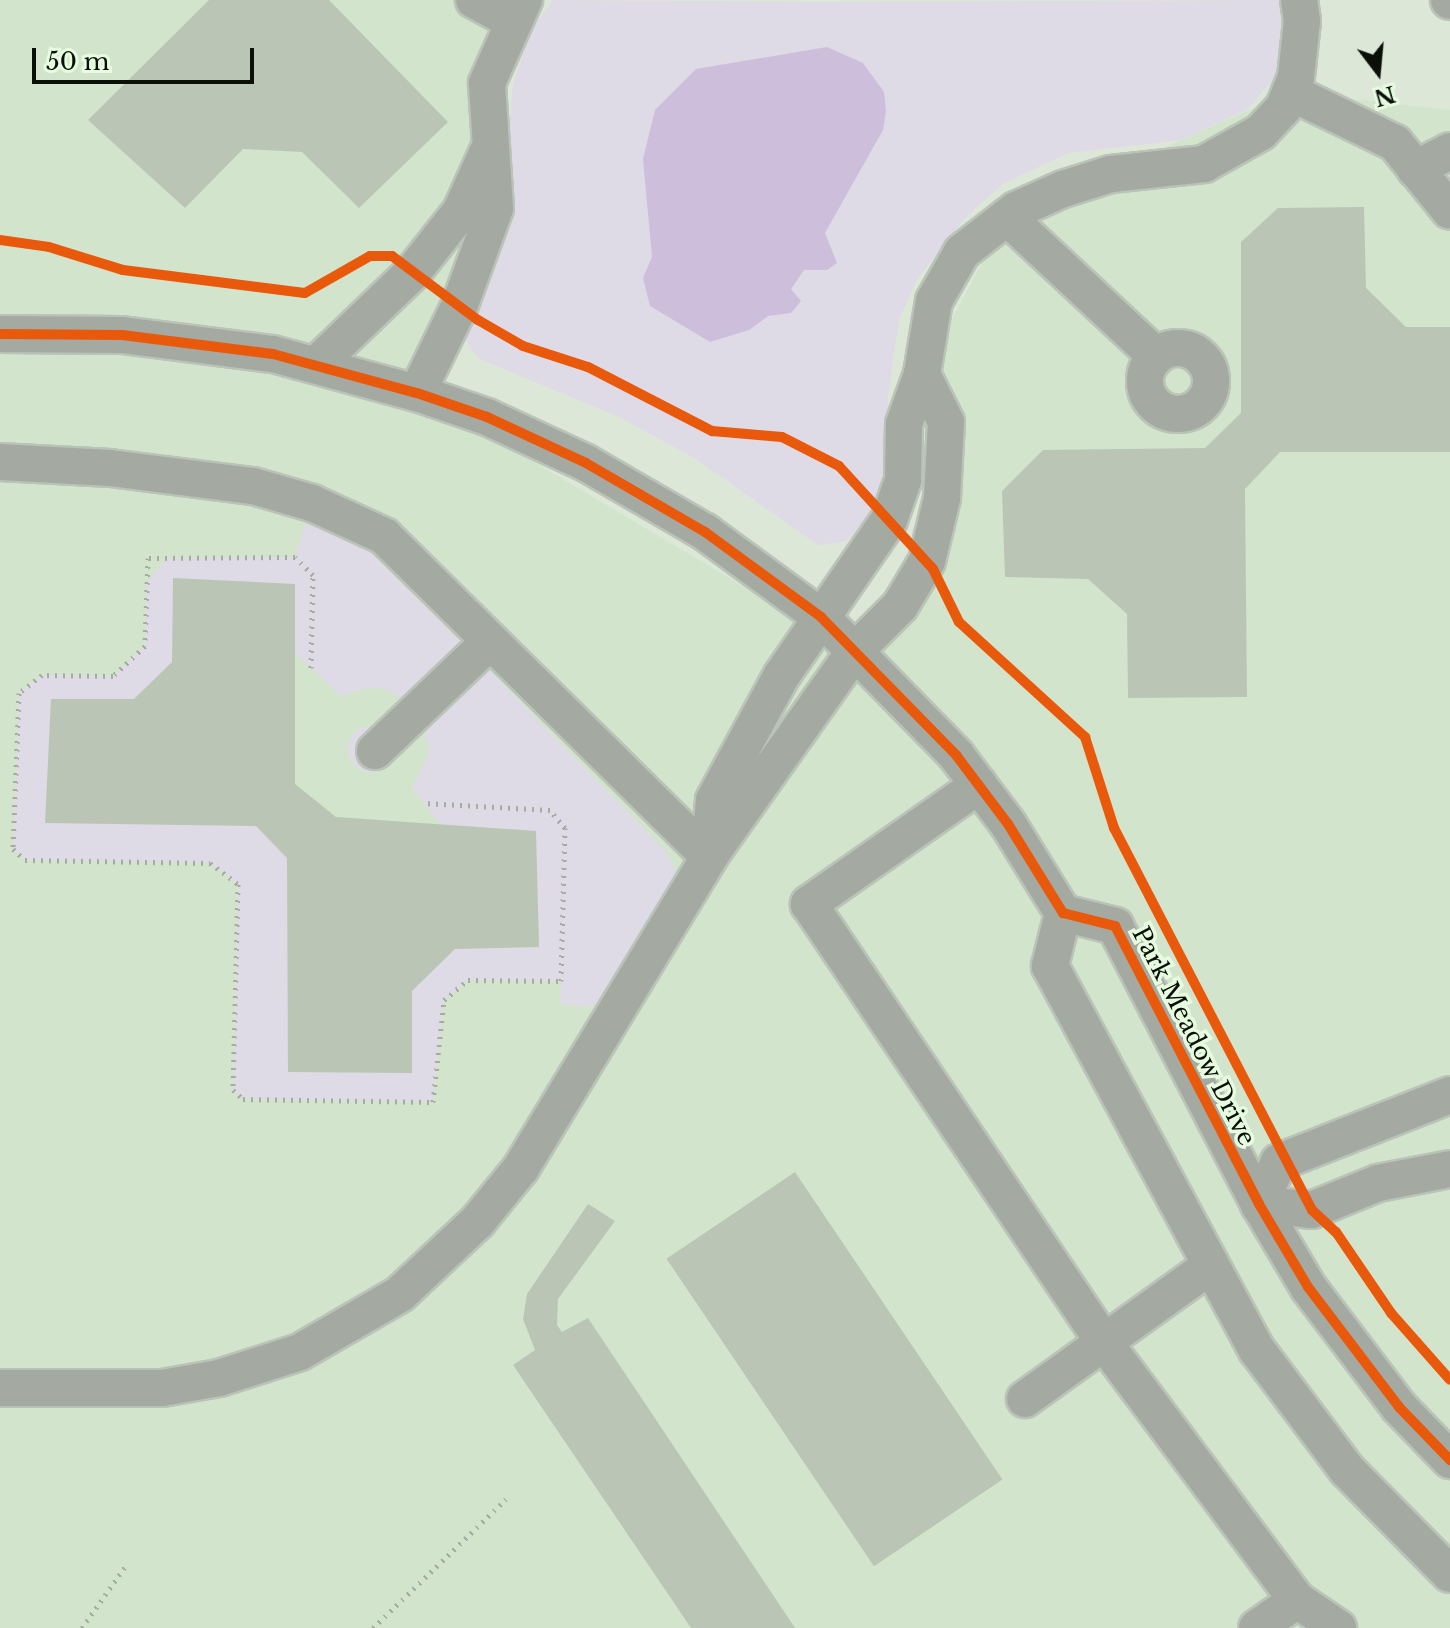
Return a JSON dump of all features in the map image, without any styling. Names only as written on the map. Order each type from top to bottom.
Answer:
[{"type":"street","points":[[417,393],[459,307],[495,208],[487,83],[519,10],[474,0]]},
{"type":"street","points":[[709,857],[714,800],[782,675],[889,520],[903,480],[904,424],[922,374],[934,301],[962,252],[1007,217],[1063,189],[1111,174],[1204,164],[1261,132],[1290,92],[1302,21],[1299,0]]},
{"type":"street","points":[[1290,92],[1395,143],[1450,211]]},
{"type":"street","points":[[316,365],[413,272],[461,211],[491,146]]},
{"type":"street","points":[[1415,169],[1450,151]]},
{"type":"street","points":[[1007,217],[1156,356]]},
{"type":"street","points":[[0,334],[122,335],[273,354],[417,393],[487,417],[586,463],[705,532],[821,617],[956,755],[979,785],[1063,913],[1050,966],[1257,1350],[1300,1412],[1347,1470],[1450,1574]]},
{"type":"street","points":[[0,1388],[162,1388],[219,1378],[300,1352],[400,1294],[455,1245],[521,1168],[709,857],[854,652],[900,606],[927,561],[939,511],[946,422],[922,374]]},
{"type":"street","points":[[0,462],[194,477],[253,486],[312,503],[384,536],[709,857]]},
{"type":"street","points":[[375,751],[490,641]]},
{"type":"street","points":[[979,785],[809,904],[1103,1341],[1297,1600],[1338,1628]]},
{"type":"street","name":"Park Meadow Drive","points":[[1063,913],[1115,926],[1259,1204],[1308,1287],[1399,1407],[1450,1460]]},
{"type":"street","points":[[1450,1095],[1388,1115],[1279,1162],[1259,1204],[1312,1210],[1378,1183],[1450,1169]]},
{"type":"street","points":[[1025,1399],[1210,1266]]},
{"type":"street","points":[[1257,1628],[1297,1600]]},
{"type":"path","points":[[311,668],[313,575],[295,557],[148,558],[145,646],[113,676],[42,675],[19,693],[13,849],[25,860],[210,863],[238,884],[233,1090],[243,1099],[433,1102],[444,1000],[468,980],[561,981],[565,828],[550,810],[424,803]]},
{"type":"path","points":[[373,1628],[506,1499]]},
{"type":"path","points":[[82,1628],[127,1564]]},
{"type":"shaded area","points":[[0,0],[535,0],[513,21],[459,307],[418,393],[854,652],[927,561],[922,374],[1007,217],[1290,92],[1450,110],[1450,1628],[0,1628]]},
{"type":"shaded area","points":[[553,0],[1291,0],[1284,66],[1248,109],[1181,140],[1068,153],[1001,185],[964,219],[917,279],[899,320],[888,397],[889,449],[878,503],[847,541],[818,545],[696,459],[619,417],[480,359],[469,347],[464,332],[504,194],[513,84],[531,30]]},
{"type":"shaded area","points":[[827,47],[863,63],[884,92],[886,111],[883,130],[825,233],[837,263],[827,270],[804,270],[791,289],[801,301],[791,313],[768,316],[749,330],[710,342],[650,306],[643,278],[652,257],[643,159],[655,110],[696,69]]},
{"type":"shaded area","points":[[307,518],[352,537],[380,559],[664,849],[675,868],[674,883],[602,1001],[588,1007],[560,1003],[561,981],[468,980],[444,1000],[433,1102],[243,1099],[233,1090],[238,884],[210,863],[25,860],[13,849],[19,693],[42,675],[113,676],[145,646],[147,582],[167,558],[295,557]],"holes":[[[174,579],[295,584],[295,653],[341,696],[368,687],[386,689],[413,705],[423,720],[429,752],[412,788],[440,824],[536,831],[539,947],[455,949],[412,991],[412,1073],[289,1072],[287,858],[134,699],[172,662]]]},
{"type":"shaded area","points":[[371,726],[387,733],[394,749],[387,765],[371,772],[355,765],[348,749],[355,733]]},
{"type":"building","points":[[209,0],[329,0],[448,122],[359,208],[302,152],[243,149],[185,208],[88,120]]},
{"type":"building","points":[[1364,207],[1366,288],[1406,327],[1450,327],[1450,452],[1280,452],[1245,489],[1247,697],[1128,698],[1127,614],[1088,579],[1005,577],[1002,491],[1043,450],[1205,448],[1241,413],[1241,242],[1278,208]]},
{"type":"building","points":[[173,578],[295,584],[295,784],[336,817],[536,831],[539,947],[455,949],[412,991],[412,1073],[288,1072],[287,858],[256,826],[45,823],[51,699],[134,699],[172,662]]},
{"type":"building","points":[[795,1172],[1002,1480],[874,1566],[666,1259]]},
{"type":"building","points":[[588,1204],[615,1221],[558,1299],[557,1325],[562,1332],[588,1318],[795,1628],[691,1628],[513,1365],[535,1350],[523,1319],[527,1294]]},
{"type":"cycle path","points":[[0,240],[49,247],[123,270],[305,293],[370,256],[392,256],[478,320],[523,346],[588,367],[712,431],[782,437],[839,466],[933,569],[959,622],[1085,737],[1114,828],[1312,1210],[1336,1232],[1391,1313],[1450,1380]]},
{"type":"cycle path","points":[[0,334],[122,335],[273,354],[417,393],[487,417],[586,463],[705,532],[821,617],[956,755],[1008,824],[1063,913],[1115,926],[1259,1204],[1308,1287],[1399,1407],[1450,1460]]}]
